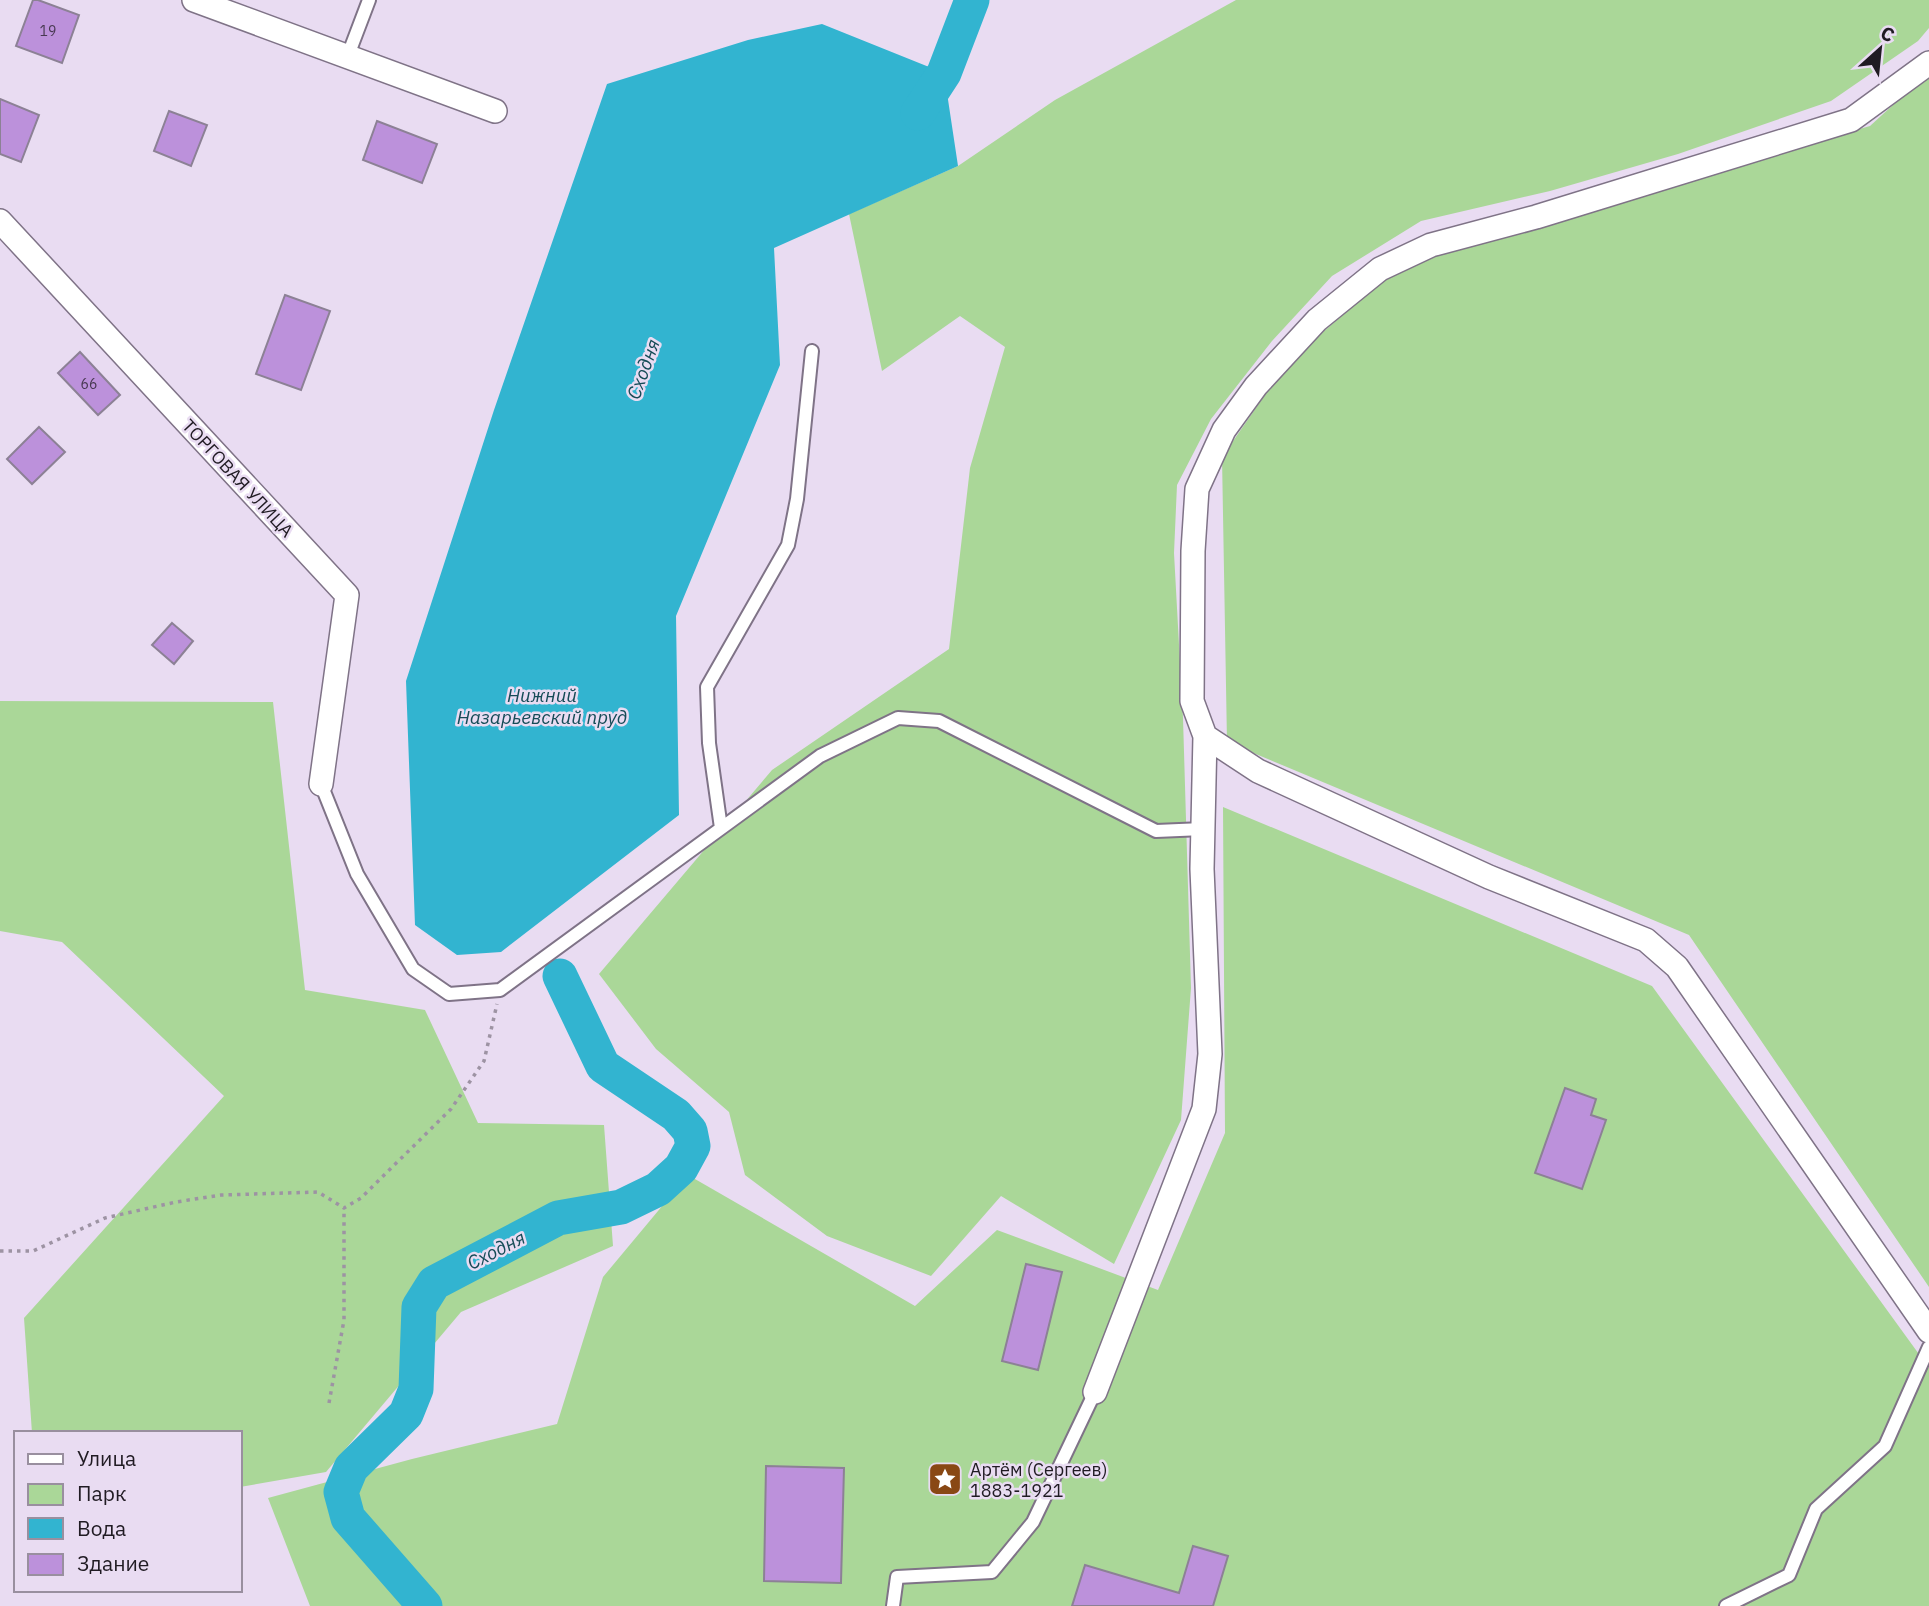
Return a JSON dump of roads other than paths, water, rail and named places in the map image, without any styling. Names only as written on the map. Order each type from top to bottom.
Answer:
[{"type":"street","points":[[194,0],[495,111]]},
{"type":"street","points":[[1095,1392],[1205,1109],[1210,1054],[1202,869],[1205,736],[1192,701],[1192,551],[1197,489],[1224,430],[1256,386],[1317,320],[1380,269],[1431,245],[1536,217],[1851,120],[1929,63]]},
{"type":"street","name":"ТОРГОВАЯ УЛИЦА","points":[[0,222],[347,595],[321,784]]},
{"type":"street","points":[[1205,736],[1258,771],[1489,877],[1646,940],[1676,967],[1929,1331]]},
{"type":"lane","points":[[347,58],[369,0]]},
{"type":"lane","points":[[721,828],[709,743],[707,687],[788,545],[797,499],[812,351]]},
{"type":"lane","points":[[321,784],[357,874],[413,969],[449,994],[500,990],[820,756],[898,718],[939,721],[1156,831],[1203,829]]},
{"type":"lane","points":[[1726,1606],[1789,1575],[1816,1509],[1885,1446],[1929,1347]]},
{"type":"lane","points":[[893,1606],[897,1577],[992,1573],[1033,1522],[1095,1392]]},
{"type":"water","name":"Нижний Назарьевский пруд","points":[[822,24],[944,73],[958,166],[774,248],[780,365],[676,616],[679,815],[501,952],[457,955],[415,925],[406,681],[494,410],[607,84],[748,40]]},
{"type":"waterway","name":"Сходня","points":[[918,113],[944,73],[972,0]]},
{"type":"waterway","name":"Сходня","points":[[425,1606],[348,1518],[341,1492],[351,1468],[406,1414],[416,1389],[419,1307],[434,1283],[558,1218],[621,1207],[658,1189],[681,1168],[693,1146],[690,1131],[676,1115],[603,1066],[560,976]]},
{"type":"place","name":"Артём (Сергеев) 1883-1921","points":[[945,1479]]}]
